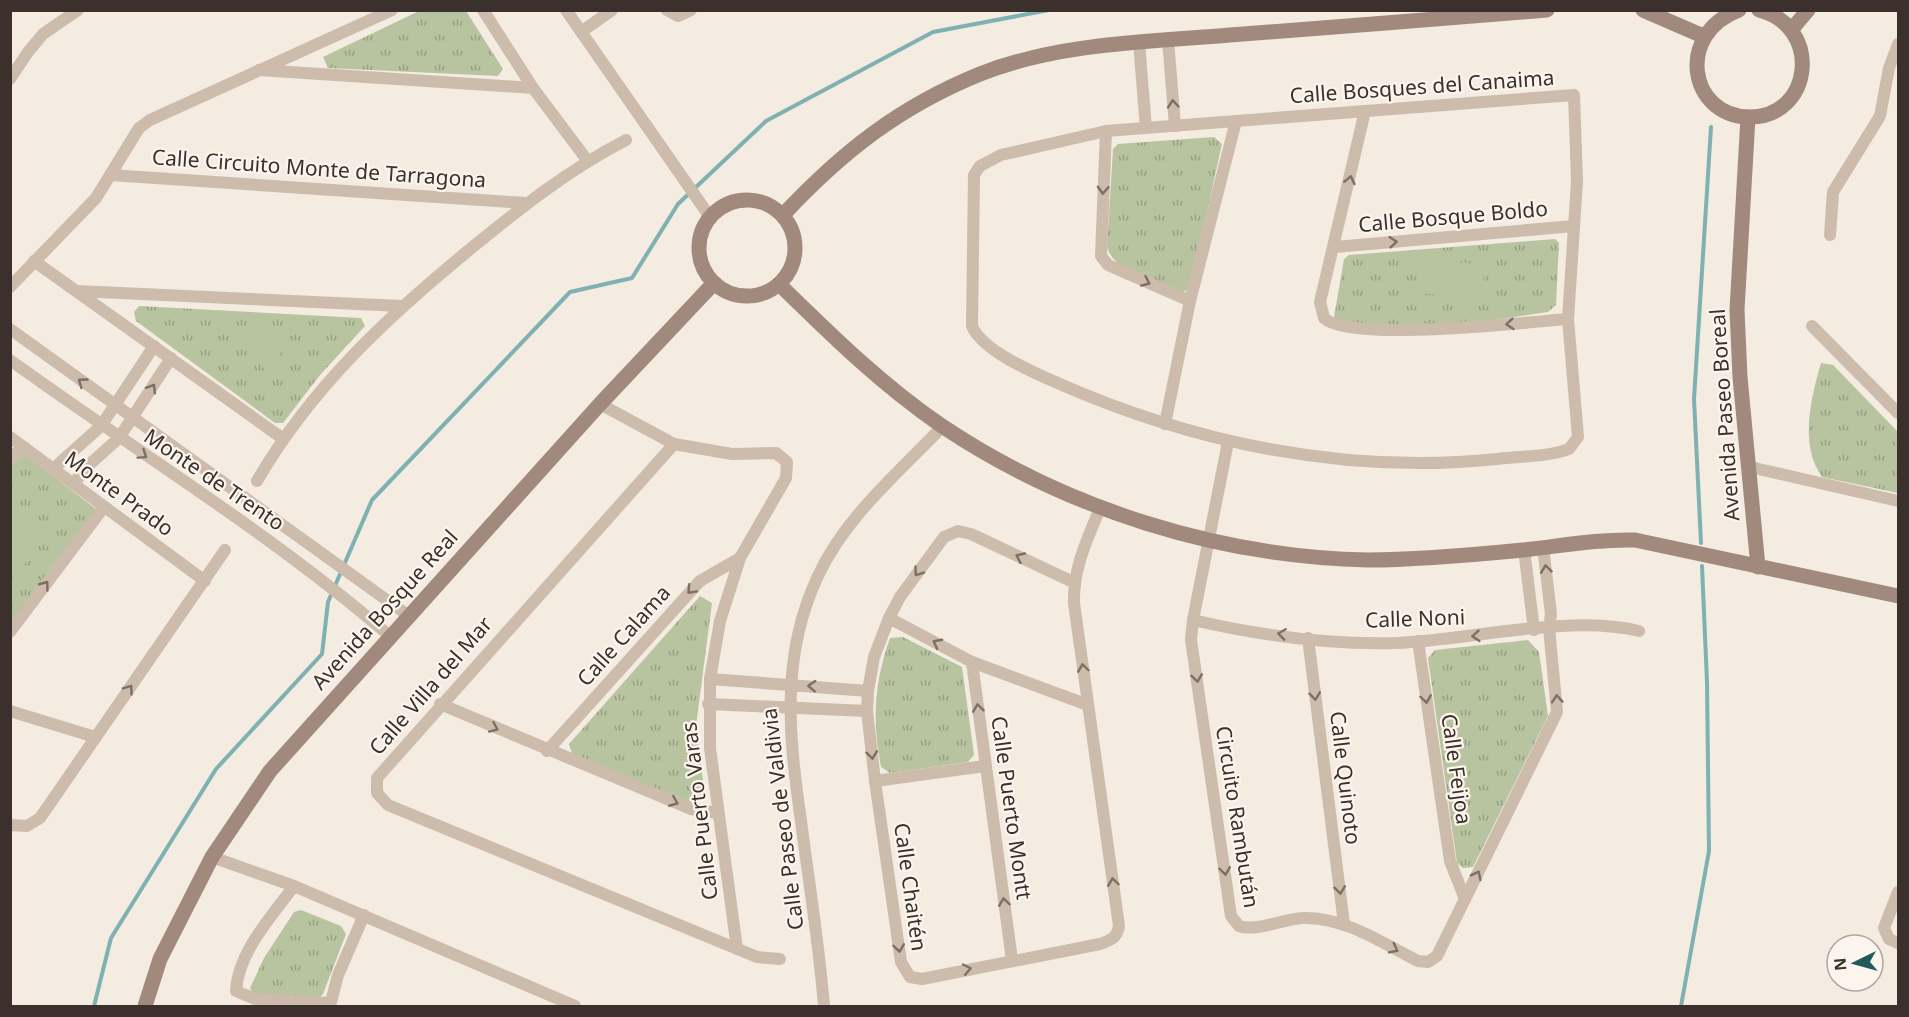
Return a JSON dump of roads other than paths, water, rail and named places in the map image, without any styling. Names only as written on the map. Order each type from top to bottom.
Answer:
[{"type":"street","points":[[10,79],[44,33],[78,10]]},
{"type":"street","name":"Calle Circuito Monte de Tarragona","points":[[10,287],[96,198],[132,138],[145,124],[392,10]]},
{"type":"street","points":[[483,10],[533,88],[587,160]]},
{"type":"street","points":[[566,10],[710,217]]},
{"type":"street","points":[[581,32],[612,10]]},
{"type":"street","points":[[667,10],[678,16],[691,10]]},
{"type":"street","points":[[783,215],[821,174],[857,143],[941,92],[980,74],[1022,60],[1168,40],[1546,10]]},
{"type":"street","points":[[1644,10],[1703,36]]},
{"type":"street","points":[[1739,10],[1713,24],[1703,36],[1696,67],[1700,82],[1708,96],[1719,107],[1733,114],[1748,117],[1764,115],[1778,109],[1790,99],[1798,86],[1803,70],[1803,55],[1792,29],[1767,11]]},
{"type":"street","points":[[1792,29],[1808,10]]},
{"type":"street","points":[[1168,40],[1175,126]]},
{"type":"street","points":[[1139,43],[1146,128]]},
{"type":"street","points":[[1830,235],[1833,192],[1880,116],[1889,68],[1899,44]]},
{"type":"street","name":"Calle Circuito Monte de Tarragona","points":[[258,70],[533,88]]},
{"type":"street","name":"Calle Bosques del Canaima","points":[[1574,95],[1576,182],[1568,319],[1578,437],[1575,444],[1563,452],[1430,464],[1346,461],[1228,442],[1116,409],[1032,372],[982,342],[972,326],[972,193],[974,175],[980,166],[1001,155],[1106,131],[1236,121],[1574,95]]},
{"type":"street","name":"Calle Bosque Boldo","points":[[1365,111],[1335,247],[1320,302],[1324,318],[1338,325],[1402,330],[1452,329],[1568,319]]},
{"type":"street","name":"Avenida Paseo Boreal","points":[[1748,117],[1737,310],[1740,377],[1758,567]]},
{"type":"street","points":[[1165,424],[1190,301],[1236,121]]},
{"type":"street","points":[[1106,131],[1101,256],[1108,265],[1190,301]]},
{"type":"street","points":[[256,481],[282,438],[307,406],[401,306],[526,203],[587,160],[626,140]]},
{"type":"street","name":"Calle Circuito Monte de Tarragona","points":[[110,175],[526,203]]},
{"type":"street","points":[[738,200],[755,200],[770,205],[783,215],[791,228],[795,250],[789,272],[779,284],[758,295],[747,296],[724,290],[714,283],[705,271],[699,243],[710,217],[723,206],[738,200]]},
{"type":"street","name":"Calle Bosque Boldo","points":[[1335,247],[1574,226]]},
{"type":"street","points":[[34,261],[282,438]]},
{"type":"street","name":"Avenida Bosque Real","points":[[145,1006],[160,959],[212,857],[270,771],[600,404],[714,283]]},
{"type":"street","points":[[779,284],[847,351],[943,426],[1016,471],[1152,525],[1208,541],[1315,557],[1369,560],[1524,549],[1600,539],[1635,540],[1899,596]]},
{"type":"street","points":[[77,291],[401,306]]},
{"type":"street","points":[[1812,326],[1899,413]]},
{"type":"street","name":"Monte de Trento","points":[[10,329],[409,616]]},
{"type":"street","points":[[53,469],[101,426],[154,346]]},
{"type":"street","points":[[73,484],[91,463],[119,438],[171,358]]},
{"type":"street","name":"Monte de Trento","points":[[10,360],[101,426],[304,566],[339,592],[391,637]]},
{"type":"street","name":"Calle Puerto Varas","points":[[600,404],[674,444],[732,454],[776,453],[787,462],[786,478],[740,558],[720,621],[710,680],[708,704],[710,748],[737,949]]},
{"type":"street","name":"Calle Paseo de Valdivia","points":[[824,1006],[791,745],[789,685],[803,613],[818,574],[857,516],[943,426]]},
{"type":"street","name":"Monte Prado","points":[[10,437],[205,581]]},
{"type":"street","name":"Circuito Rambután","points":[[1228,442],[1192,620],[1191,640],[1234,922],[1244,928],[1301,918],[1344,924],[1418,961],[1428,962],[1437,956],[1557,712],[1549,628],[1551,614],[1543,547]]},
{"type":"street","name":"Calle Villa del Mar","points":[[674,444],[440,704],[377,778],[377,793],[381,800],[737,949],[757,957],[780,959]]},
{"type":"street","points":[[10,458],[24,447]]},
{"type":"street","points":[[1750,467],[1899,501]]},
{"type":"street","name":"Calle Chaitén","points":[[1073,582],[971,534],[951,533],[944,537],[900,597],[889,618],[874,657],[867,711],[903,969],[910,977],[922,979],[1100,944],[1114,939],[1118,933],[1119,926],[1073,582],[1079,558],[1101,506]]},
{"type":"street","points":[[10,632],[104,507]]},
{"type":"street","points":[[1524,549],[1534,630]]},
{"type":"street","points":[[10,825],[34,824],[225,550]]},
{"type":"street","name":"Calle Calama","points":[[547,751],[700,581],[740,558]]},
{"type":"street","points":[[339,592],[351,574]]},
{"type":"street","points":[[889,618],[972,662],[1088,705]]},
{"type":"street","name":"Calle Noni","points":[[1192,620],[1308,638],[1396,643],[1549,628],[1624,627],[1639,631]]},
{"type":"street","name":"Calle Quinoto","points":[[1308,638],[1344,924]]},
{"type":"street","name":"Calle Feijoa","points":[[1418,641],[1450,861],[1465,899]]},
{"type":"street","name":"Calle Puerto Montt","points":[[972,662],[1012,960]]},
{"type":"street","points":[[710,680],[868,692]]},
{"type":"street","points":[[440,704],[547,751],[691,809],[718,813]]},
{"type":"street","points":[[708,704],[867,711]]},
{"type":"street","points":[[10,711],[95,737]]},
{"type":"street","points":[[875,781],[986,766]]},
{"type":"street","points":[[212,857],[294,886],[575,1006]]},
{"type":"street","points":[[294,886],[262,931],[239,970],[236,991],[255,999],[330,1005],[338,975],[364,915]]},
{"type":"street","points":[[1899,892],[1886,918],[1887,935],[1899,943]]},
{"type":"waterway","points":[[94,1006],[111,938],[216,769],[322,654],[328,602],[372,500],[570,292],[632,278],[678,204],[766,121],[933,32],[1049,10]]},
{"type":"waterway","points":[[1701,543],[1694,399],[1711,127]]},
{"type":"waterway","points":[[1681,1006],[1709,851],[1707,682],[1702,566]]}]
